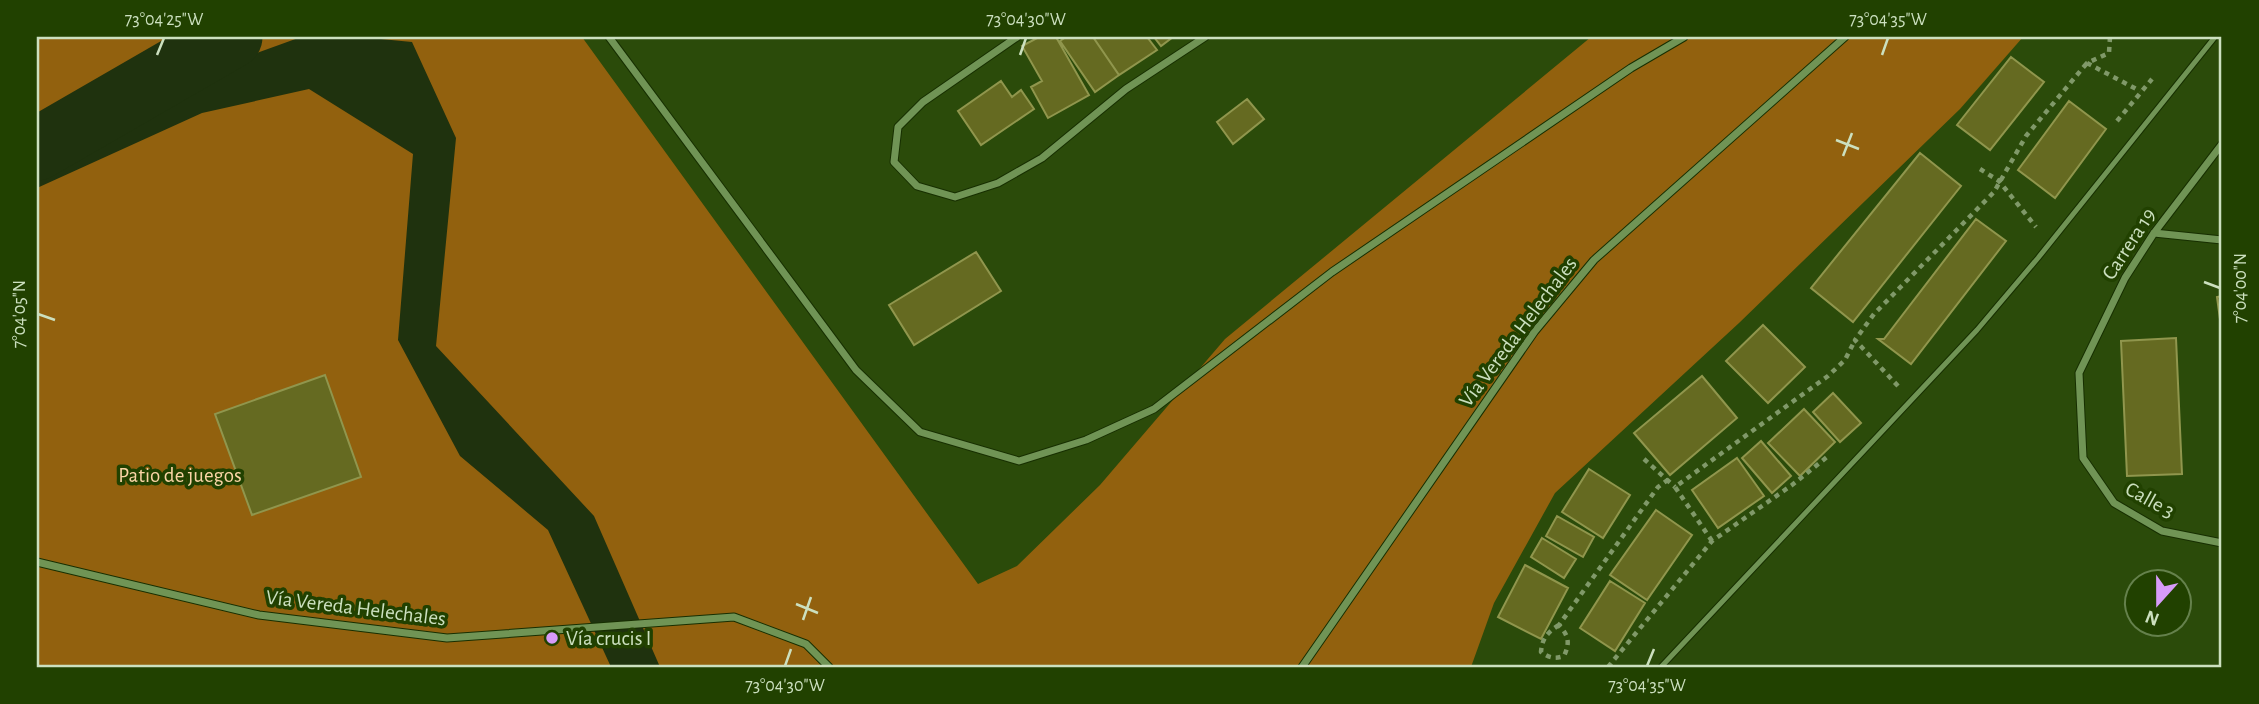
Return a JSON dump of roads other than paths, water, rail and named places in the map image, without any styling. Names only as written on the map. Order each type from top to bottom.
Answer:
[{"type":"street","points":[[609,37],[856,370],[920,432],[1019,461],[1086,440],[1154,409],[1332,272],[1631,68],[1684,37]]},
{"type":"street","points":[[1017,37],[923,102],[898,127],[894,162],[917,186],[955,197],[998,183],[1042,158],[1126,89],[1205,37]]},
{"type":"street","name":"Vía Vereda Helechales","points":[[1302,667],[1535,331],[1594,260],[1845,37]]},
{"type":"street","name":"Carrera 19","points":[[2080,373],[2125,278],[2154,233],[2222,144]]},
{"type":"street","points":[[2154,233],[2222,240]]},
{"type":"street","name":"Calle 3","points":[[2080,373],[2083,458],[2114,503],[2162,531],[2222,543]]},
{"type":"street","name":"Vía Vereda Helechales","points":[[37,562],[259,615],[447,638],[734,617],[806,644],[829,667]]},
{"type":"lane","points":[[1661,667],[1977,330],[2215,37]]},
{"type":"waterway","points":[[37,149],[231,37]]},
{"type":"place","name":"Vía crucis I","points":[[552,638]]},
{"type":"park label","name":"Patio de juegos","points":[[180,475]]}]
